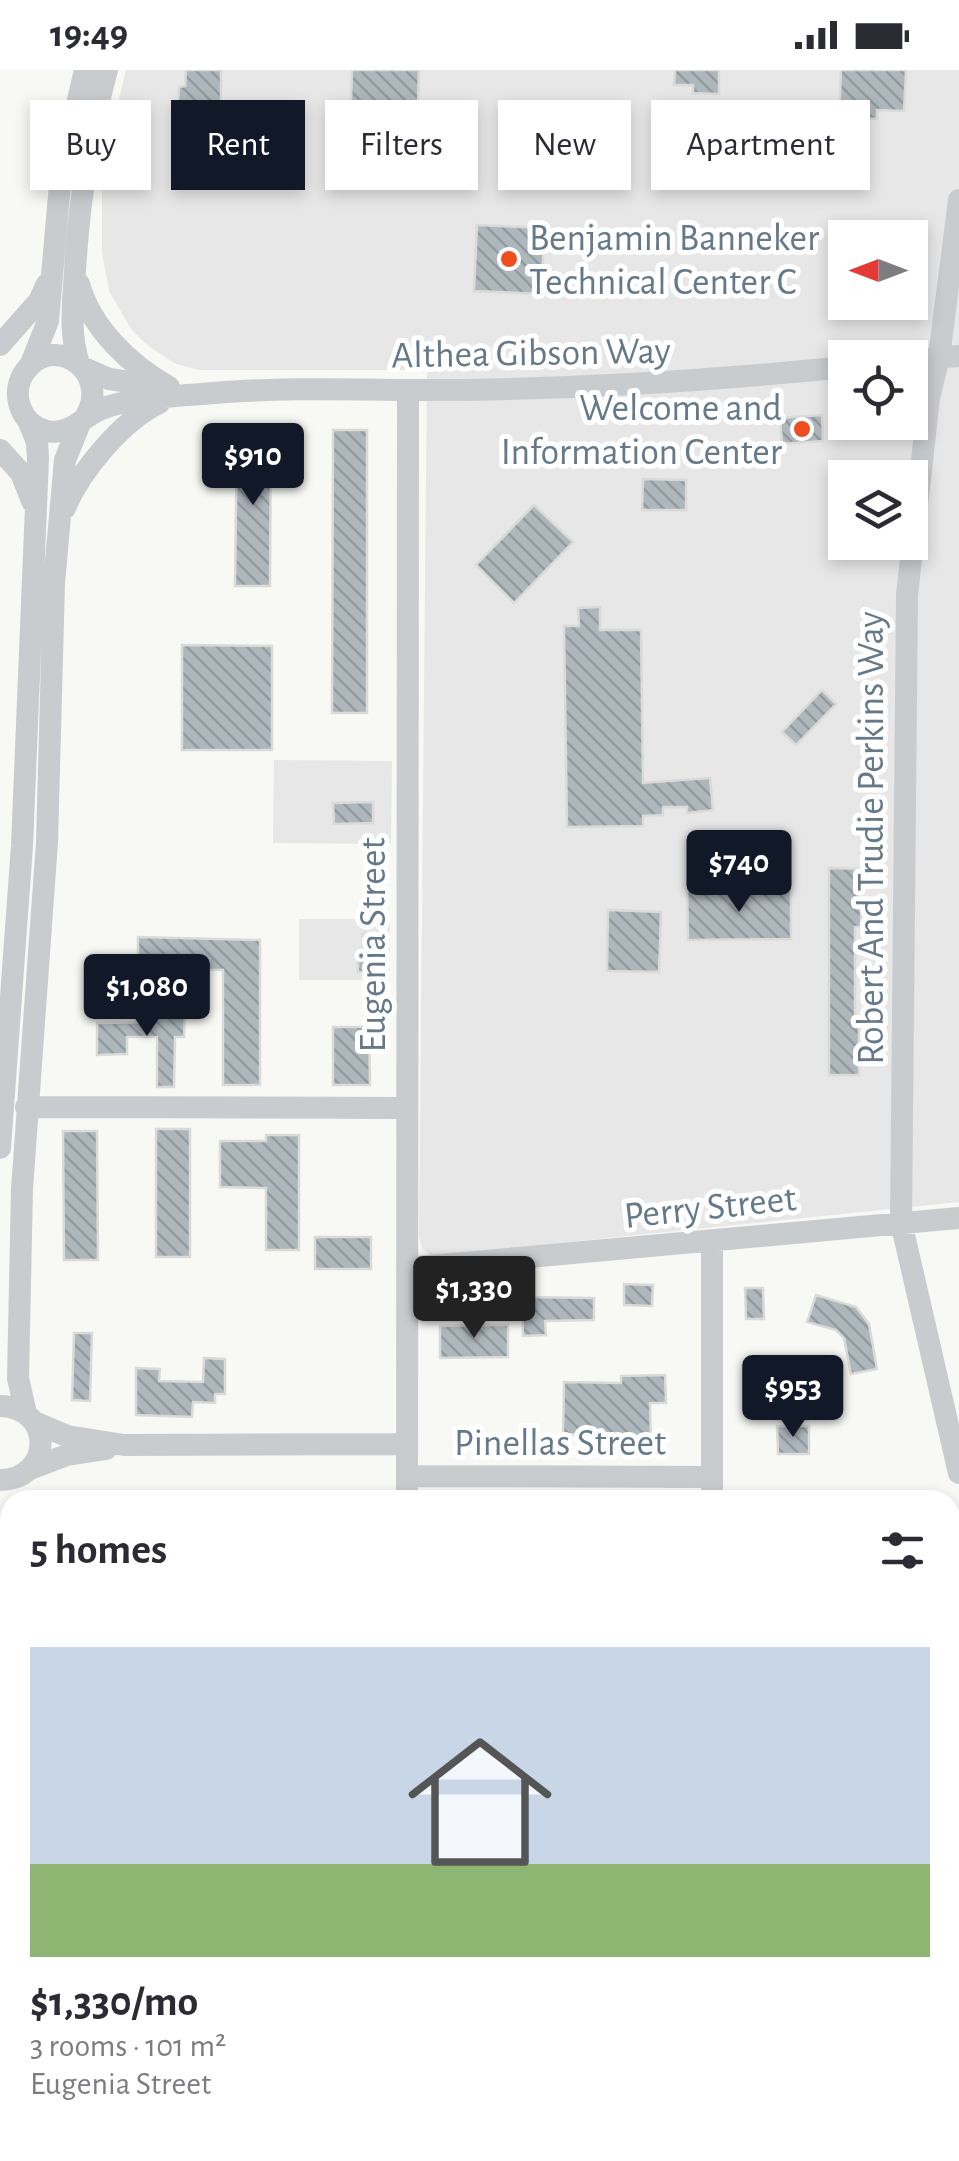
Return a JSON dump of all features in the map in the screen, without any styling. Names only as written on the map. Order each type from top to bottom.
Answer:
[{"type":"street","points":[[21,1490],[41,1444],[18,1378],[26,1106],[46,856],[57,535],[64,460],[93,393],[92,382],[81,366],[73,330],[64,265],[61,173],[86,70]]},
{"type":"street","points":[[0,1148],[22,846],[38,450],[18,394],[46,328],[64,265],[108,70]]},
{"type":"street","name":"Robert And Trudie Perkins Way","points":[[959,200],[949,357],[929,398],[907,595],[901,1222],[959,1473]]},
{"type":"street","points":[[0,345],[64,265]]},
{"type":"street","points":[[57,535],[68,501],[83,474],[133,419],[169,393],[134,364],[96,322],[64,265]]},
{"type":"street","points":[[0,382],[52,356],[66,357],[81,366]]},
{"type":"street","name":"Althea Gibson Way","points":[[81,366],[109,379],[169,393],[652,385],[828,369]]},
{"type":"street","name":"Eugenia Street","points":[[407,1488],[408,391]]},
{"type":"street","name":"Althea Gibson Way","points":[[82,421],[114,406],[169,393]]},
{"type":"street","points":[[0,406],[43,430],[65,431],[82,421]]},
{"type":"street","points":[[0,450],[25,480],[35,520]]},
{"type":"street","points":[[26,1106],[407,1108]]},
{"type":"street","name":"Perry Street","points":[[407,1268],[959,1218]]},
{"type":"street","points":[[712,1241],[712,1488]]},
{"type":"street","name":"Pinellas Street","points":[[0,1406],[67,1436],[124,1446]]},
{"type":"street","name":"Pinellas Street","points":[[0,1480],[14,1478],[67,1455],[124,1446],[407,1444]]},
{"type":"street","name":"Pinellas Street","points":[[407,1488],[712,1488]]},
{"type":"shaded area","points":[[126,70],[959,70],[959,1202],[432,1256],[422,1249],[419,1236],[427,370],[198,370],[174,363],[131,329],[109,291],[102,252],[102,190],[151,190],[151,100],[119,100]]},
{"type":"shaded area","points":[[274,760],[392,761],[391,844],[273,843]]},
{"type":"shaded area","points":[[299,919],[390,919],[390,980],[299,980]]},
{"type":"building","points":[[186,70],[221,70],[221,100],[178,100],[179,87],[185,86]]},
{"type":"building","points":[[352,70],[419,70],[418,100],[351,100]]},
{"type":"building","points":[[675,70],[719,70],[719,94],[693,93],[693,85],[674,85]]},
{"type":"building","points":[[841,70],[906,70],[904,111],[877,110],[877,119],[870,119],[870,100],[840,100]]},
{"type":"building","name":"Benjamin Banneker Technical Center C","points":[[477,225],[544,228],[542,294],[474,291]]},
{"type":"building","name":"Welcome and Information Center","points":[[822,415],[823,441],[782,444],[780,418]]},
{"type":"building","points":[[237,429],[271,429],[270,586],[235,586]]},
{"type":"building","points":[[333,430],[367,430],[367,713],[332,713]]},
{"type":"building","points":[[643,479],[686,480],[686,510],[642,510]]},
{"type":"building","points":[[534,505],[573,542],[514,603],[476,565]]},
{"type":"building","points":[[600,607],[600,630],[641,630],[643,783],[710,778],[713,810],[687,813],[687,807],[663,807],[663,815],[643,816],[643,826],[567,827],[564,626],[579,626],[578,608]]},
{"type":"building","points":[[182,645],[272,646],[272,750],[182,750]]},
{"type":"building","points":[[822,690],[836,704],[796,745],[782,732]]},
{"type":"building","points":[[373,802],[373,823],[334,824],[333,803]]},
{"type":"building","points":[[829,868],[861,869],[861,927],[855,927],[859,1075],[829,1075]]},
{"type":"building","points":[[687,890],[791,890],[791,939],[688,940]]},
{"type":"building","points":[[608,910],[661,912],[659,972],[607,971]]},
{"type":"building","points":[[363,934],[382,934],[382,972],[358,972]]},
{"type":"building","points":[[138,937],[260,940],[260,1085],[223,1085],[223,970],[138,969]]},
{"type":"building","points":[[152,1008],[185,1008],[184,1037],[175,1037],[174,1087],[157,1087],[157,1037],[127,1037],[127,1054],[97,1055],[97,1023],[152,1022]]},
{"type":"building","points":[[333,1027],[369,1027],[370,1085],[333,1085]]},
{"type":"building","points":[[156,1129],[190,1129],[190,1257],[156,1257]]},
{"type":"building","points":[[63,1131],[97,1131],[98,1260],[64,1260]]},
{"type":"building","points":[[266,1135],[299,1135],[299,1250],[266,1250],[266,1188],[220,1187],[220,1141],[266,1141]]},
{"type":"building","points":[[315,1237],[371,1237],[371,1269],[315,1269]]},
{"type":"building","points":[[624,1284],[653,1285],[652,1306],[624,1305]]},
{"type":"building","points":[[745,1288],[763,1288],[764,1319],[746,1319]]},
{"type":"building","points":[[816,1295],[856,1307],[869,1324],[877,1369],[851,1374],[844,1338],[836,1330],[807,1322]]},
{"type":"building","points":[[522,1297],[594,1298],[594,1320],[545,1321],[546,1335],[523,1336]]},
{"type":"building","points":[[508,1325],[508,1357],[440,1358],[440,1326]]},
{"type":"building","points":[[74,1333],[92,1333],[90,1401],[72,1400]]},
{"type":"building","points":[[204,1358],[225,1359],[225,1394],[215,1394],[215,1403],[193,1402],[192,1417],[136,1415],[136,1368],[160,1369],[159,1381],[203,1382]]},
{"type":"building","points":[[665,1375],[666,1403],[650,1403],[651,1442],[563,1434],[564,1382],[621,1383],[621,1376]]},
{"type":"building","points":[[777,1426],[809,1426],[809,1454],[778,1454]]},
{"type":"place","name":"Benjamin Banneker Technical Center C","points":[[509,259]]},
{"type":"place","name":"Welcome and Information Center","points":[[802,429]]}]
